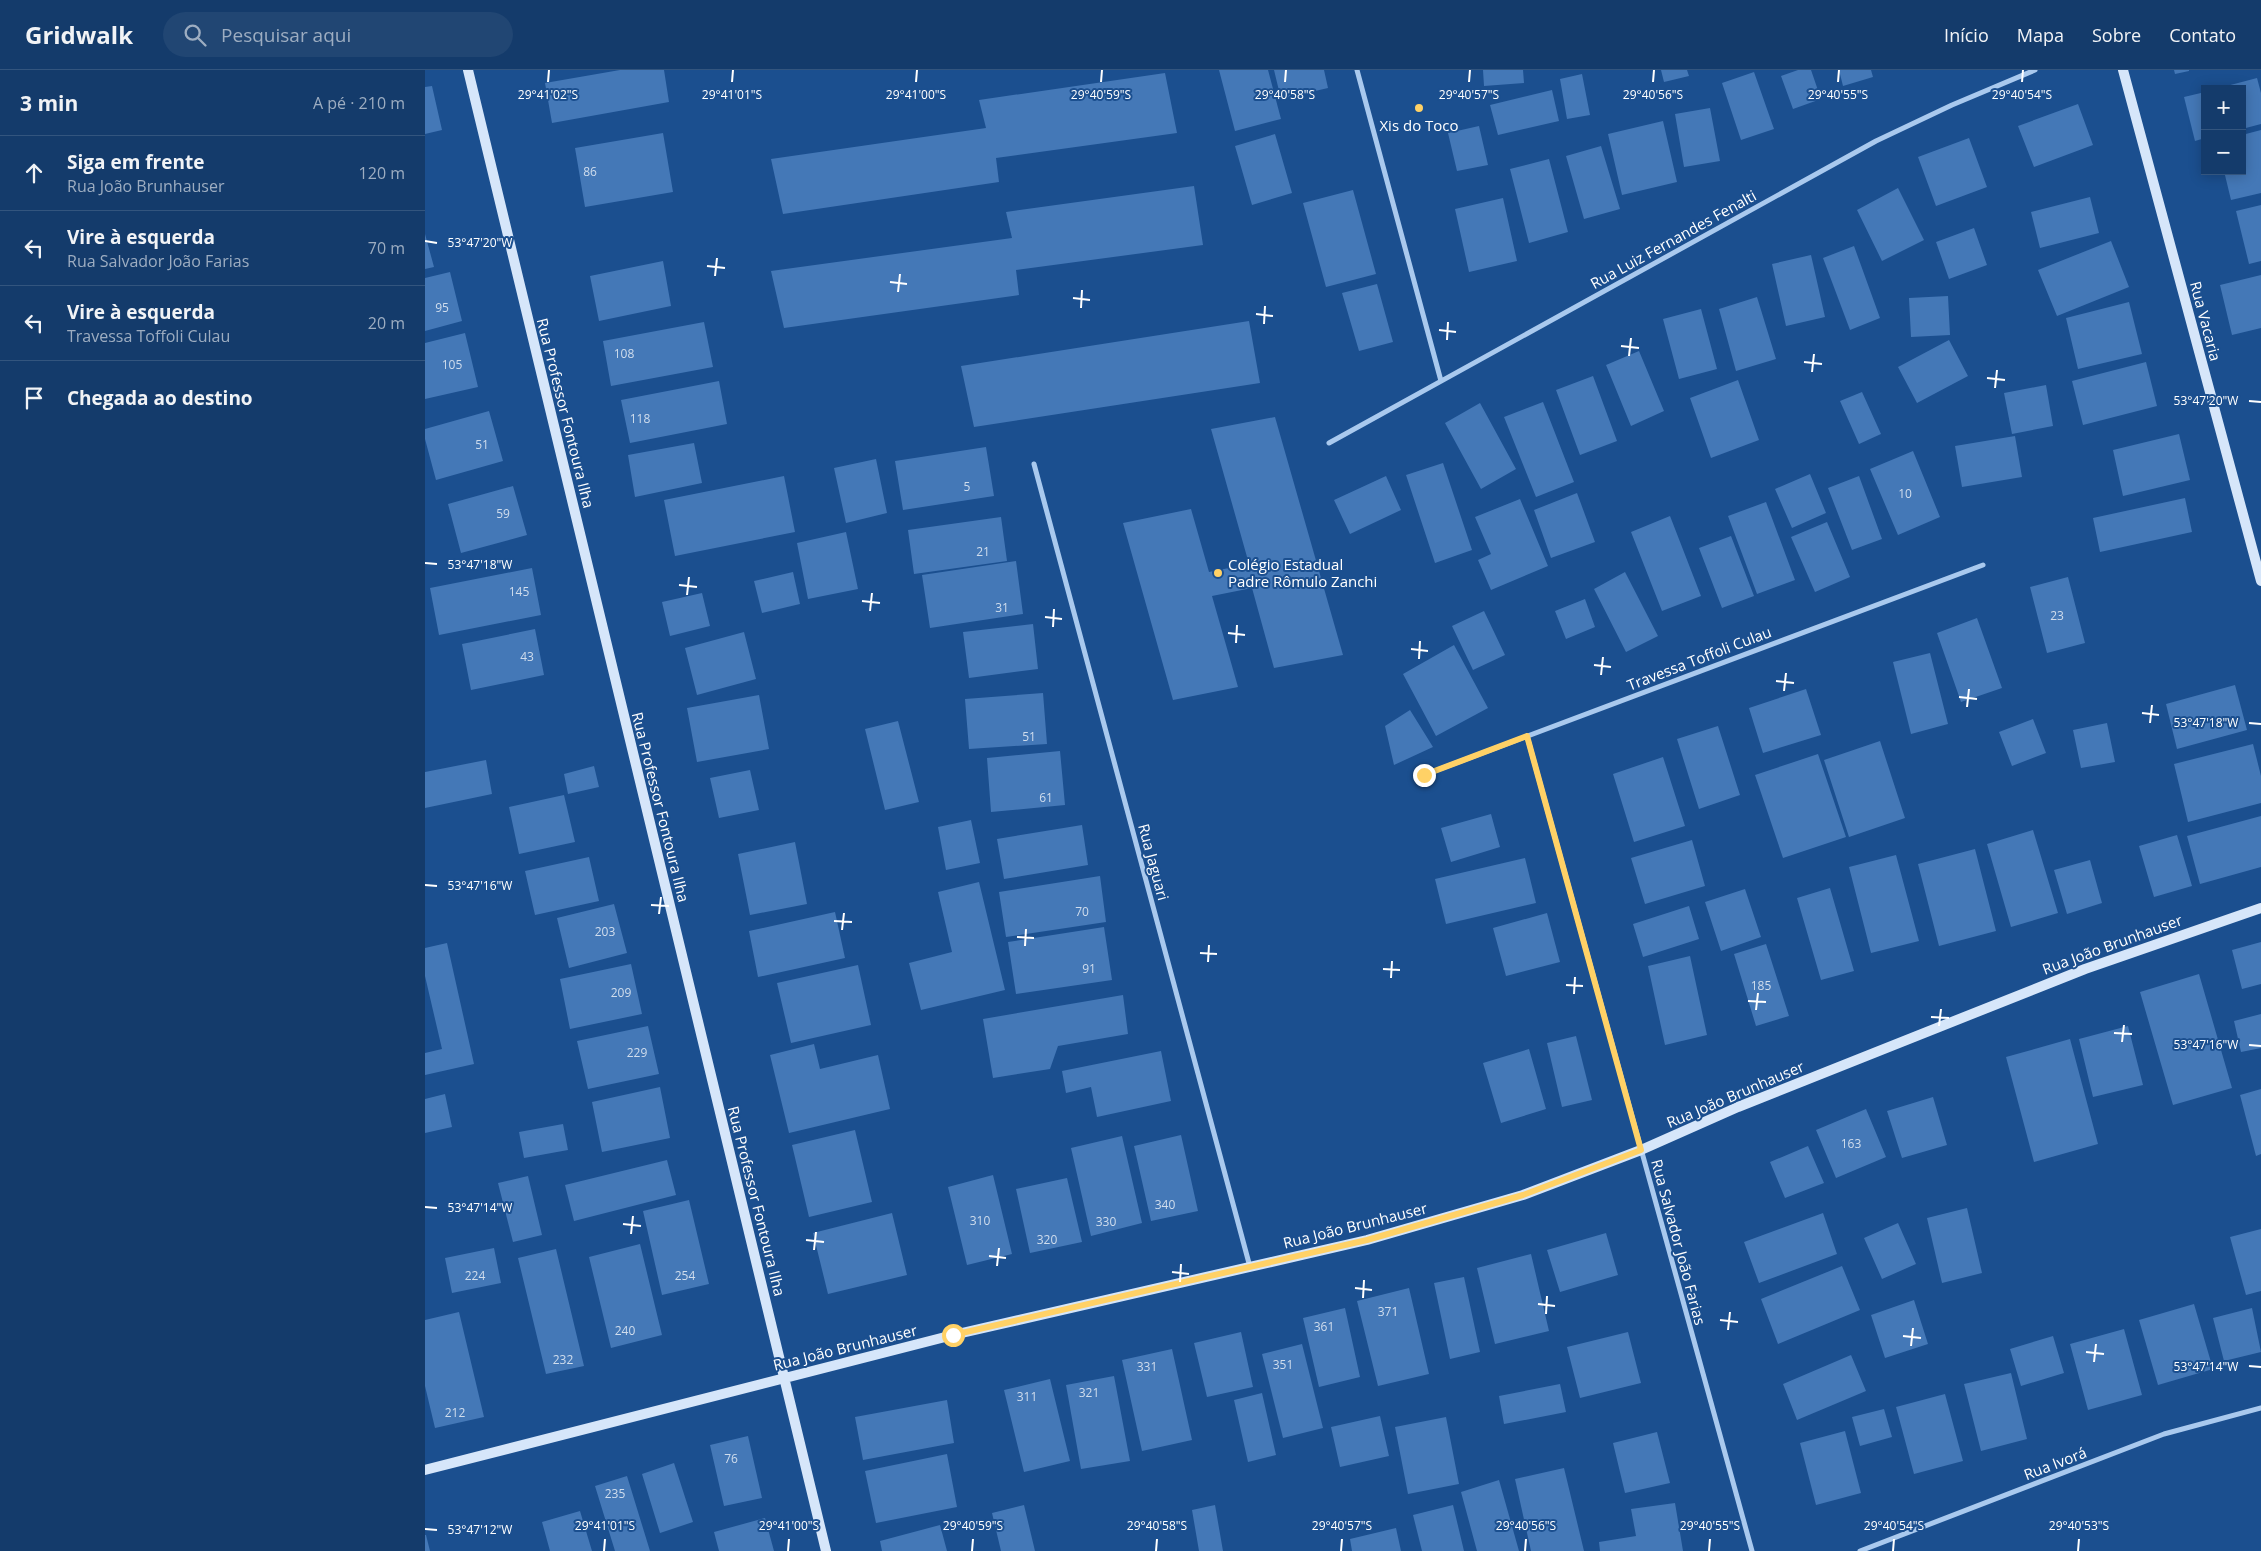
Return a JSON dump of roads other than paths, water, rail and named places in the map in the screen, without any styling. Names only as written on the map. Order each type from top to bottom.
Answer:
[{"type":"street","name":"Rua Professor Fontoura Ilha","points":[[468,70],[826,1551]]},
{"type":"street","points":[[1357,70],[1441,381]]},
{"type":"street","name":"Rua Luiz Fernandes Fenalti","points":[[1329,443],[1877,141],[1952,105],[2035,70]]},
{"type":"street","name":"Rua Vacaria","points":[[2123,70],[2261,581]]},
{"type":"street","name":"Rua Jaguari","points":[[1034,464],[1250,1267]]},
{"type":"street","name":"Travessa Toffoli Culau","points":[[1424,775],[1983,565]]},
{"type":"street","name":"Rua Salvador João Farias","points":[[1527,736],[1752,1551]]},
{"type":"street","name":"Rua João Brunhauser","points":[[425,1470],[953,1335],[1367,1240],[1523,1195],[1641,1150],[1737,1107],[2085,969],[2261,908]]},
{"type":"street","name":"Rua Ivorá","points":[[1860,1551],[2164,1434],[2261,1408]]},
{"type":"place","name":"Xis do Toco","points":[[1419,108]]},
{"type":"place","name":"Colégio Estadual Padre Rômulo Zanchi","points":[[1218,573]]}]
